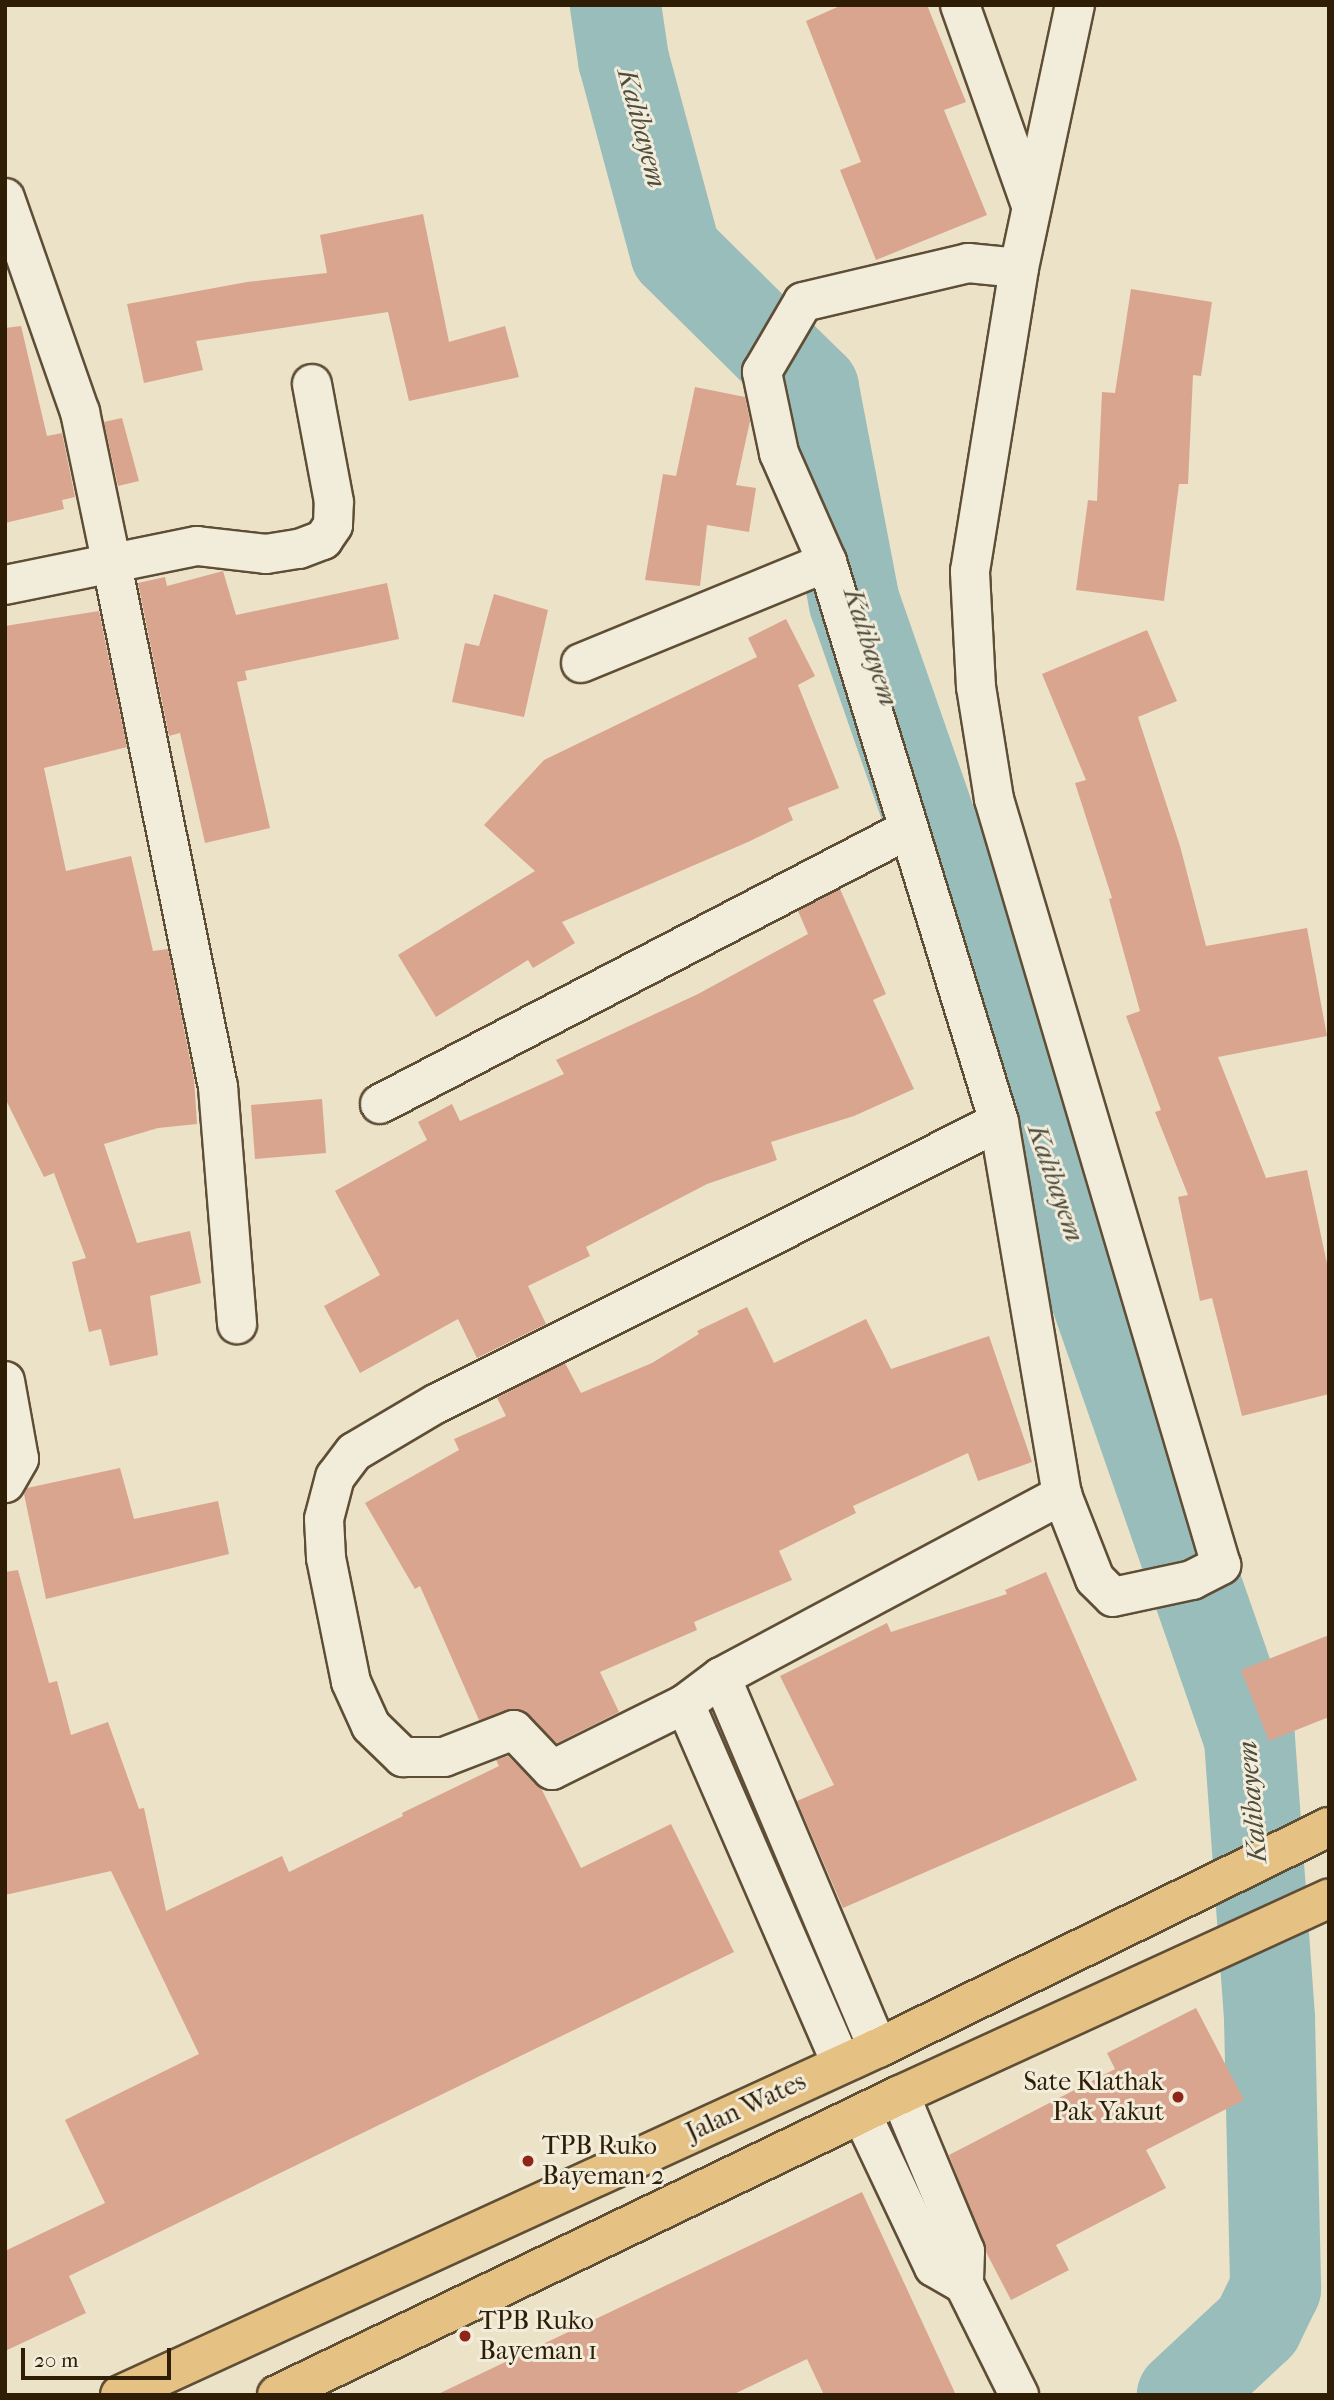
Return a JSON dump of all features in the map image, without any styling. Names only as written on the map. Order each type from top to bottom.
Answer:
[{"type":"main road","name":"Jalan Wates","points":[[120,2395],[877,2048],[1329,1827]]},
{"type":"main road","points":[[287,2392],[863,2117],[900,2095],[1185,1962],[1329,1899]]},
{"type":"main road","points":[[877,2048],[900,2095]]},
{"type":"main road","points":[[841,2063],[863,2117]]},
{"type":"street","points":[[960,5],[1031,205]]},
{"type":"street","points":[[1019,268],[968,263],[803,302],[762,372],[779,453],[827,562],[906,830],[999,1122],[1062,1496],[1095,1579],[1107,1594],[1114,1597],[1194,1580],[1221,1565],[994,799],[976,687],[970,571],[1019,268],[1075,5]]},
{"type":"street","points":[[5,198],[80,412],[112,565],[218,1087],[237,1324]]},
{"type":"street","points":[[5,585],[197,546],[266,554],[323,540],[333,525],[334,502],[312,384]]},
{"type":"street","points":[[580,663],[827,562]]},
{"type":"street","points":[[380,1104],[906,830]]},
{"type":"street","points":[[999,1122],[438,1403],[354,1452],[335,1477],[324,1519],[326,1559],[351,1682],[370,1726],[403,1758],[444,1757],[514,1730],[552,1770],[685,1704],[721,1677],[1062,1496]]},
{"type":"street","points":[[5,1381],[19,1460],[5,1483]]},
{"type":"street","points":[[721,1677],[877,2048]]},
{"type":"street","points":[[685,1704],[841,2063]]},
{"type":"street","points":[[900,2095],[965,2251],[964,2284],[1018,2395]]},
{"type":"street","points":[[863,2117],[934,2267],[964,2284]]},
{"type":"building","points":[[842,5],[927,5],[966,102],[944,110],[987,215],[876,260],[840,170],[861,162],[806,21]]},
{"type":"building","points":[[423,214],[449,342],[505,326],[519,377],[409,401],[388,312],[196,341],[203,370],[144,383],[127,304],[247,282],[327,273],[320,235]]},
{"type":"building","points":[[1131,289],[1212,302],[1201,376],[1193,375],[1188,484],[1179,484],[1164,601],[1076,590],[1088,500],[1097,501],[1102,392],[1115,393]]},
{"type":"building","points":[[21,326],[47,436],[62,433],[75,497],[62,500],[64,509],[5,523],[5,328]]},
{"type":"building","points":[[695,387],[745,397],[750,421],[736,485],[756,488],[749,532],[707,525],[700,586],[645,580],[663,474],[676,476]]},
{"type":"building","points":[[122,418],[139,481],[118,486],[104,422]]},
{"type":"building","points":[[223,571],[236,615],[387,583],[399,639],[245,671],[247,680],[237,682],[270,828],[205,843],[180,733],[169,736],[138,583],[165,577],[167,586]]},
{"type":"building","points":[[494,594],[548,610],[524,717],[452,702],[465,643],[479,646]]},
{"type":"building","points":[[99,611],[127,747],[44,768],[66,871],[131,856],[153,951],[168,949],[194,1079],[197,1124],[158,1128],[104,1144],[137,1243],[190,1231],[201,1283],[150,1296],[158,1355],[110,1366],[101,1329],[89,1332],[72,1262],[86,1258],[54,1173],[44,1177],[5,1098],[5,626]]},
{"type":"building","points":[[786,619],[815,676],[798,685],[839,788],[788,808],[793,820],[748,842],[562,922],[575,943],[533,968],[528,960],[436,1017],[398,955],[535,871],[484,825],[544,760],[757,657],[748,638]]},
{"type":"building","points":[[1147,630],[1177,701],[1138,717],[1180,846],[1206,946],[1307,928],[1327,1036],[1218,1057],[1266,1178],[1307,1170],[1329,1273],[1329,1394],[1242,1416],[1212,1298],[1200,1301],[1178,1197],[1188,1195],[1155,1112],[1161,1110],[1126,1016],[1140,1011],[1109,899],[1112,898],[1075,783],[1086,780],[1042,674]]},
{"type":"building","points":[[840,889],[886,994],[873,1000],[914,1089],[854,1116],[771,1142],[777,1160],[707,1184],[586,1247],[590,1256],[528,1286],[546,1324],[477,1358],[458,1319],[360,1373],[324,1306],[380,1275],[335,1191],[427,1140],[418,1122],[452,1104],[460,1121],[564,1074],[556,1060],[698,994],[808,934],[798,911]]},
{"type":"building","points":[[322,1099],[326,1153],[255,1159],[251,1105]]},
{"type":"building","points":[[747,1307],[774,1363],[866,1319],[891,1369],[989,1336],[1032,1462],[978,1481],[968,1453],[853,1506],[856,1513],[779,1551],[792,1580],[694,1622],[697,1630],[600,1672],[619,1712],[557,1743],[520,1709],[479,1720],[420,1586],[415,1589],[365,1503],[459,1450],[454,1439],[506,1416],[497,1398],[565,1363],[581,1393],[652,1363],[699,1334],[697,1331]]},
{"type":"building","points":[[120,1468],[134,1519],[218,1501],[229,1554],[46,1599],[24,1494],[27,1488]]},
{"type":"building","points":[[18,1570],[49,1683],[57,1681],[71,1735],[108,1722],[139,1809],[144,1808],[166,1911],[282,1856],[289,1872],[499,1766],[496,1760],[508,1756],[541,1788],[581,1868],[671,1824],[734,1952],[69,2276],[86,2313],[5,2351],[5,2251],[105,2203],[65,2120],[199,2054],[111,1871],[5,1895],[5,1572]]},
{"type":"building","points":[[1046,1572],[1137,1780],[843,1908],[797,1801],[834,1785],[780,1676],[887,1623],[891,1632],[1007,1594],[1005,1590]]},
{"type":"building","points":[[1329,1635],[1329,1717],[1269,1741],[1241,1670]]},
{"type":"building","points":[[1196,2008],[1244,2100],[1146,2150],[1166,2188],[1056,2245],[1069,2270],[1011,2300],[987,2254],[949,2155],[1115,2069],[1107,2053]]},
{"type":"building","points":[[862,2192],[956,2395],[824,2395],[807,2359],[732,2395],[436,2395]]},
{"type":"waterway","name":"Kalibayem","points":[[615,5],[623,59],[675,252],[813,388],[854,602],[1249,1738],[1269,2018],[1275,2288],[1257,2325],[1182,2395]]},
{"type":"place","name":"Sate Klathak Pak Yakut","points":[[1178,2097]]},
{"type":"place","name":"TPB Ruko Bayeman 2","points":[[528,2161]]},
{"type":"place","name":"TPB Ruko Bayeman 1","points":[[465,2336]]}]
